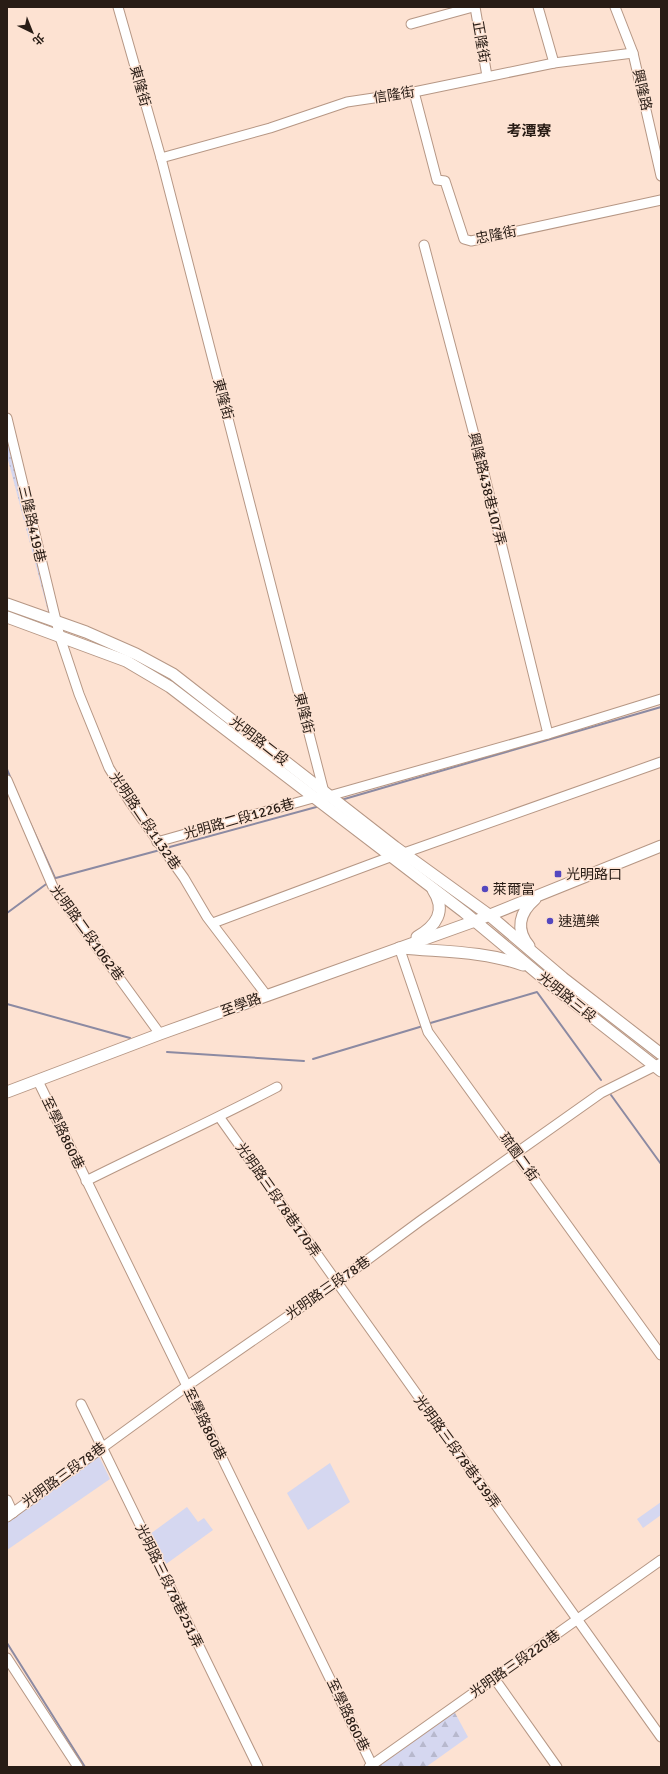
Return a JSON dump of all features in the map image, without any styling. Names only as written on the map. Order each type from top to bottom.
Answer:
[{"type":"street","name":"東隆街","points":[[118,7],[161,158],[322,796]]},
{"type":"street","points":[[411,24],[474,7]]},
{"type":"street","name":"正隆街","points":[[474,7],[487,76]]},
{"type":"street","points":[[538,7],[554,63]]},
{"type":"street","name":"興隆路","points":[[615,7],[633,53],[661,176]]},
{"type":"street","name":"信隆街","points":[[161,158],[270,128],[347,102],[414,92],[554,63],[633,53]]},
{"type":"street","name":"忠隆街","points":[[414,92],[438,180],[445,181],[464,239],[471,241],[661,200]]},
{"type":"street","name":"興隆路438巷107弄","points":[[424,245],[481,461],[548,734]]},
{"type":"street","name":"三隆路419巷","points":[[7,421],[58,629]]},
{"type":"street","name":"光明路二段","points":[[7,604],[126,661],[170,687],[404,853],[489,916]]},
{"type":"street","name":"光明路二段","points":[[7,617],[58,629],[136,654],[173,674],[322,796],[390,857],[476,921]]},
{"type":"street","name":"光明路二段1132巷","points":[[58,629],[79,694],[110,768],[130,802],[157,842],[213,923],[267,996]]},
{"type":"street","name":"光明路二段1226巷","points":[[157,842],[548,734],[661,699]]},
{"type":"street","points":[[404,853],[661,762]]},
{"type":"street","name":"光明路二段1062巷","points":[[7,780],[53,887],[160,1034]]},
{"type":"street","name":"至學路","points":[[7,1092],[160,1034],[476,921],[661,846]]},
{"type":"street","points":[[213,923],[390,857]]},
{"type":"street","points":[[399,948],[434,926],[439,914],[439,904],[438,896],[432,888]]},
{"type":"street","points":[[537,956],[526,943],[521,930],[521,917],[528,905],[540,895]]},
{"type":"street","name":"光明路三段","points":[[489,916],[661,1054]]},
{"type":"street","name":"光明路三段","points":[[476,921],[530,968],[659,1066]]},
{"type":"street","points":[[399,948],[497,957],[530,968]]},
{"type":"street","name":"琉園二街","points":[[399,948],[423,1022],[428,1032],[661,1356]]},
{"type":"street","name":"光明路三段78巷","points":[[10,1515],[187,1386],[336,1283],[602,1093],[659,1066]]},
{"type":"street","name":"至學路860巷","points":[[38,1081],[371,1766]]},
{"type":"street","points":[[86,1181],[178,1136],[220,1118],[277,1087]]},
{"type":"street","name":"光明路三段78巷170弄","points":[[220,1118],[336,1283]]},
{"type":"street","name":"光明路三段78巷139弄","points":[[336,1283],[661,1737]]},
{"type":"street","name":"光明路三段78巷251弄","points":[[81,1404],[258,1767]]},
{"type":"street","points":[[7,1500],[10,1515]]},
{"type":"street","name":"光明路三段220巷","points":[[371,1766],[661,1560]]},
{"type":"street","points":[[7,1658],[78,1767]]},
{"type":"street","points":[[494,1678],[557,1767]]},
{"type":"green space","points":[[7,418],[56,621],[50,619],[7,456]]},
{"type":"green space","points":[[98,1454],[110,1479],[7,1550],[7,1521]]},
{"type":"green space","points":[[330,1463],[350,1502],[308,1530],[287,1493]]},
{"type":"green space","points":[[661,1502],[661,1515],[643,1528],[637,1519]]},
{"type":"green space","points":[[187,1507],[198,1522],[204,1518],[213,1530],[162,1567],[146,1537]]},
{"type":"green space","points":[[454,1711],[468,1737],[426,1767],[377,1767]]},
{"type":"waterway","points":[[341,800],[661,707]]},
{"type":"waterway","points":[[7,769],[11,779]]},
{"type":"waterway","points":[[166,848],[320,806]]},
{"type":"waterway","points":[[30,823],[55,878]]},
{"type":"waterway","points":[[52,879],[160,850]]},
{"type":"waterway","points":[[7,913],[49,882]]},
{"type":"waterway","points":[[427,1024],[537,992],[601,1080]]},
{"type":"waterway","points":[[7,1004],[130,1038]]},
{"type":"waterway","points":[[313,1059],[423,1026]]},
{"type":"waterway","points":[[167,1052],[304,1061]]},
{"type":"waterway","points":[[611,1095],[661,1164]]},
{"type":"waterway","points":[[7,1643],[85,1767]]},
{"type":"place","name":"光明路口","points":[[558,874]]},
{"type":"place","name":"萊爾富","points":[[485,889]]},
{"type":"place","name":"速邁樂","points":[[550,921]]},
{"type":"district","name":"考潭寮","points":[[529,131]]}]
